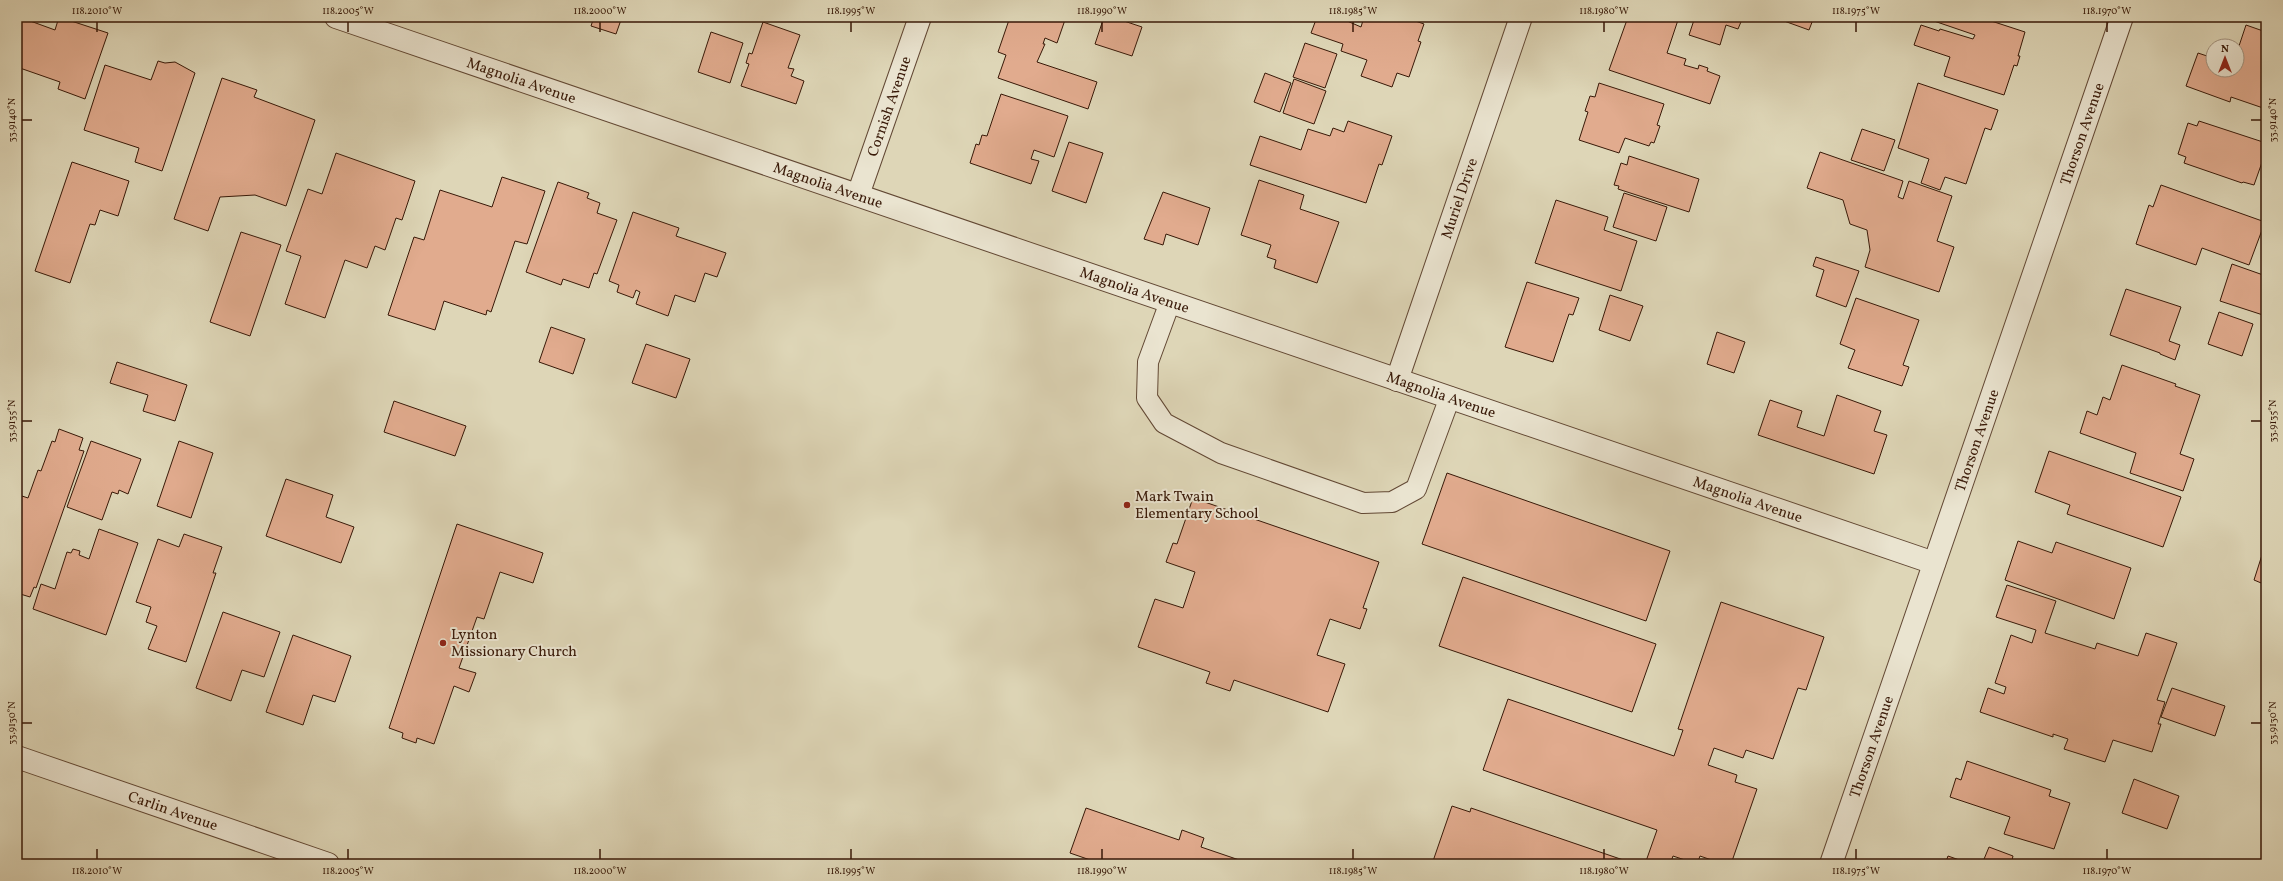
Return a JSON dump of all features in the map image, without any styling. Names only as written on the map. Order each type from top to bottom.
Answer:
[{"type":"street","name":"Magnolia Avenue","points":[[336,17],[1934,563]]},
{"type":"street","name":"Cornish Avenue","points":[[858,195],[920,17]]},
{"type":"street","name":"Muriel Drive","points":[[1397,380],[1521,17]]},
{"type":"street","name":"Thorson Avenue","points":[[1830,864],[2122,17]]},
{"type":"street","name":"Carlin Avenue","points":[[17,757],[328,864]]},
{"type":"lane","points":[[1170,302],[1148,362],[1147,398],[1164,423],[1220,453],[1363,503],[1392,502],[1416,489],[1450,397]]},
{"type":"building","points":[[59,17],[108,33],[85,99],[58,89],[60,82],[17,67],[17,32],[22,18],[55,30]]},
{"type":"building","points":[[594,17],[622,17],[616,34],[591,26]]},
{"type":"building","points":[[1010,17],[1022,21],[1023,17],[1066,17],[1057,43],[1045,38],[1043,44],[1045,44],[1037,62],[1097,82],[1088,109],[998,78],[1006,55],[998,52]]},
{"type":"building","points":[[1104,17],[1112,17],[1142,27],[1132,56],[1095,44]]},
{"type":"building","points":[[1317,17],[1338,17],[1361,27],[1364,17],[1404,17],[1424,24],[1418,41],[1421,42],[1409,77],[1397,73],[1392,87],[1361,76],[1367,60],[1341,51],[1343,44],[1311,33]]},
{"type":"building","points":[[1628,17],[1679,17],[1667,53],[1686,59],[1684,65],[1698,69],[1699,65],[1708,68],[1707,71],[1720,76],[1710,104],[1609,70]]},
{"type":"building","points":[[1695,17],[1743,17],[1738,29],[1726,25],[1720,45],[1689,35]]},
{"type":"building","points":[[1773,17],[1814,17],[1809,30]]},
{"type":"building","points":[[1932,17],[1979,17],[2025,32],[2018,56],[2020,56],[2017,66],[2014,65],[2004,95],[1944,76],[1950,57],[1914,45],[1921,25],[1973,39],[1975,35],[1931,20]]},
{"type":"building","points":[[763,22],[800,35],[788,68],[794,69],[791,76],[804,81],[796,104],[741,86],[749,64],[746,63],[749,53],[752,54]]},
{"type":"building","points":[[2246,25],[2266,32],[2266,109],[2231,97],[2230,102],[2186,86],[2198,53],[2205,55],[2205,78],[2245,78],[2245,38],[2242,38]]},
{"type":"building","points":[[711,32],[743,43],[730,83],[698,72]]},
{"type":"building","points":[[1305,43],[1337,54],[1325,88],[1293,77]]},
{"type":"building","points":[[158,61],[165,63],[175,62],[195,73],[162,171],[135,162],[139,148],[84,130],[105,65],[151,80]]},
{"type":"building","points":[[1265,73],[1291,83],[1280,112],[1254,102]]},
{"type":"building","points":[[222,78],[257,90],[254,97],[315,120],[286,206],[255,195],[220,197],[208,231],[174,219]]},
{"type":"building","points":[[1294,79],[1326,91],[1314,124],[1283,113]]},
{"type":"building","points":[[1599,83],[1664,104],[1657,125],[1660,126],[1654,143],[1651,142],[1649,146],[1625,138],[1619,153],[1579,140],[1588,112],[1585,111],[1590,96],[1595,97]]},
{"type":"building","points":[[1918,83],[1998,110],[1991,130],[1985,128],[1966,184],[1945,177],[1940,190],[1921,183],[1929,159],[1898,148]]},
{"type":"building","points":[[1001,94],[1068,116],[1054,157],[1034,150],[1031,159],[1039,161],[1031,184],[970,163],[976,144],[979,145],[982,135],[987,136]]},
{"type":"building","points":[[1348,121],[1392,136],[1382,165],[1379,164],[1366,203],[1250,165],[1260,136],[1301,150],[1308,129],[1330,136],[1333,128],[1344,132]]},
{"type":"building","points":[[2199,121],[2266,143],[2266,151],[2254,185],[2242,183],[2184,163],[2186,157],[2178,154],[2188,123],[2197,126]]},
{"type":"building","points":[[1862,129],[1895,140],[1884,171],[1851,160]]},
{"type":"building","points":[[1069,142],[1103,153],[1086,203],[1052,191]]},
{"type":"building","points":[[1820,152],[1903,181],[1898,197],[1903,199],[1909,181],[1952,196],[1937,241],[1954,247],[1939,292],[1865,267],[1870,250],[1867,230],[1850,224],[1843,200],[1807,188]]},
{"type":"building","points":[[336,153],[415,181],[402,220],[396,218],[385,250],[375,246],[367,268],[345,260],[325,318],[285,304],[301,256],[286,251],[308,189],[322,194]]},
{"type":"building","points":[[1629,156],[1699,179],[1689,212],[1618,189],[1619,186],[1614,185],[1621,163],[1627,165]]},
{"type":"building","points":[[72,162],[129,181],[118,216],[100,210],[95,225],[90,224],[70,283],[35,271]]},
{"type":"building","points":[[502,177],[545,191],[527,244],[515,241],[491,312],[487,310],[486,315],[444,301],[435,330],[388,315],[414,237],[424,240],[440,190],[492,207]]},
{"type":"building","points":[[1259,180],[1304,195],[1300,209],[1339,222],[1317,283],[1274,268],[1276,260],[1267,257],[1271,245],[1241,235]]},
{"type":"building","points":[[558,182],[589,193],[587,198],[600,203],[597,213],[617,220],[597,274],[594,273],[589,288],[563,279],[561,285],[526,272]]},
{"type":"building","points":[[2161,185],[2265,222],[2249,265],[2202,248],[2196,265],[2136,244],[2149,205],[2153,207]]},
{"type":"building","points":[[1163,192],[1210,208],[1198,245],[1166,234],[1163,245],[1144,239]]},
{"type":"building","points":[[1624,193],[1667,207],[1656,241],[1613,227]]},
{"type":"building","points":[[1556,200],[1608,217],[1604,230],[1637,241],[1621,291],[1535,263]]},
{"type":"building","points":[[633,212],[679,228],[676,236],[726,253],[717,277],[705,273],[695,302],[675,295],[668,316],[636,304],[640,292],[636,290],[633,298],[617,292],[619,285],[609,281]]},
{"type":"building","points":[[241,232],[281,245],[250,336],[210,322]]},
{"type":"building","points":[[1816,257],[1859,271],[1846,307],[1816,296],[1824,270],[1813,266]]},
{"type":"building","points":[[2232,264],[2266,276],[2266,316],[2220,301]]},
{"type":"building","points":[[1527,282],[1579,298],[1573,315],[1569,314],[1553,362],[1505,347]]},
{"type":"building","points":[[2126,289],[2181,307],[2169,341],[2180,345],[2175,360],[2110,335]]},
{"type":"building","points":[[1610,295],[1643,306],[1630,341],[1599,330]]},
{"type":"building","points":[[1856,298],[1919,320],[1903,365],[1909,367],[1902,386],[1848,368],[1855,350],[1840,344]]},
{"type":"building","points":[[2219,312],[2253,324],[2242,356],[2208,344]]},
{"type":"building","points":[[551,327],[585,339],[573,374],[539,362]]},
{"type":"building","points":[[1717,332],[1745,342],[1734,373],[1707,364]]},
{"type":"building","points":[[646,344],[690,359],[676,398],[632,383]]},
{"type":"building","points":[[117,362],[187,385],[175,421],[143,411],[148,395],[110,383]]},
{"type":"building","points":[[2122,365],[2176,384],[2175,386],[2200,395],[2180,454],[2194,459],[2183,491],[2130,473],[2136,453],[2080,433],[2087,411],[2097,415],[2103,397],[2110,400]]},
{"type":"building","points":[[1837,395],[1881,411],[1874,431],[1887,435],[1874,474],[1758,435],[1770,400],[1802,411],[1797,427],[1824,436]]},
{"type":"building","points":[[394,401],[466,426],[455,456],[384,432]]},
{"type":"building","points":[[59,429],[83,438],[79,450],[84,451],[36,588],[34,587],[30,597],[17,593],[17,501],[19,495],[28,498],[38,470],[41,471],[52,441],[55,442]]},
{"type":"building","points":[[91,441],[141,459],[128,494],[119,490],[118,494],[112,492],[102,520],[67,507]]},
{"type":"building","points":[[179,441],[213,453],[191,518],[157,506]]},
{"type":"building","points":[[2049,451],[2181,497],[2163,547],[2067,514],[2070,505],[2035,492]]},
{"type":"building","points":[[1447,473],[1670,551],[1646,621],[1422,544]]},
{"type":"building","points":[[286,479],[333,495],[326,517],[354,527],[341,563],[266,536]]},
{"type":"building","points":[[1193,498],[1379,562],[1363,608],[1367,609],[1360,629],[1330,619],[1317,655],[1345,664],[1328,712],[1234,680],[1230,691],[1206,683],[1210,672],[1138,647],[1155,599],[1183,608],[1195,572],[1166,562],[1173,543],[1177,544]]},
{"type":"building","name":"Lynton Missionary Church","points":[[457,524],[543,553],[533,583],[500,572],[484,619],[477,617],[459,668],[476,673],[469,692],[454,686],[434,744],[417,738],[416,743],[402,738],[403,733],[389,728]]},
{"type":"building","points":[[99,529],[138,543],[106,635],[33,609],[41,584],[55,589],[67,552],[71,553],[73,549],[80,551],[79,555],[89,559]]},
{"type":"building","points":[[184,534],[222,547],[213,573],[216,573],[186,662],[148,649],[157,626],[146,622],[151,607],[136,602],[158,539],[179,547]]},
{"type":"building","points":[[2018,541],[2052,553],[2056,542],[2131,568],[2114,619],[2005,580]]},
{"type":"building","points":[[2262,555],[2266,556],[2266,585],[2254,580]]},
{"type":"building","points":[[1463,577],[1656,644],[1632,712],[1439,646]]},
{"type":"building","points":[[2007,585],[2056,601],[2045,633],[2095,649],[2097,643],[2138,656],[2146,633],[2177,643],[2157,700],[2165,702],[2158,724],[2161,724],[2152,752],[2113,740],[2105,762],[2064,749],[2068,739],[2053,734],[2053,737],[1980,712],[1988,688],[2004,694],[2006,687],[1995,683],[2011,635],[2032,643],[2036,630],[1996,617]]},
{"type":"building","points":[[1721,602],[1824,637],[1806,690],[1798,688],[1773,759],[1746,750],[1743,758],[1714,748],[1708,765],[1737,775],[1735,782],[1757,789],[1731,864],[1723,864],[1700,856],[1697,864],[1673,856],[1670,864],[1645,864],[1657,830],[1483,770],[1508,699],[1674,756],[1683,730],[1678,729]]},
{"type":"building","points":[[223,612],[280,632],[264,677],[242,670],[231,701],[196,688]]},
{"type":"building","points":[[293,635],[351,656],[335,702],[313,695],[303,725],[266,712]]},
{"type":"building","points":[[2172,688],[2225,706],[2215,736],[2161,717]]},
{"type":"building","points":[[1967,761],[2051,790],[2049,796],[2070,803],[2054,849],[2004,834],[2010,817],[1950,797],[1956,778],[1961,780]]},
{"type":"building","points":[[2134,779],[2179,796],[2167,829],[2122,813]]},
{"type":"building","points":[[1452,806],[1470,812],[1471,808],[1635,864],[1432,864]]},
{"type":"building","points":[[1086,808],[1179,840],[1182,830],[1204,838],[1201,847],[1251,864],[1096,864],[1096,862],[1070,853]]},
{"type":"building","points":[[1989,847],[2013,856],[2011,864],[1982,864]]},
{"type":"building","points":[[1948,856],[1965,862],[1964,864],[1945,864]]},
{"type":"place","name":"Mark Twain Elementary School","points":[[1127,505]]},
{"type":"place","name":"Lynton Missionary Church","points":[[443,643]]}]
